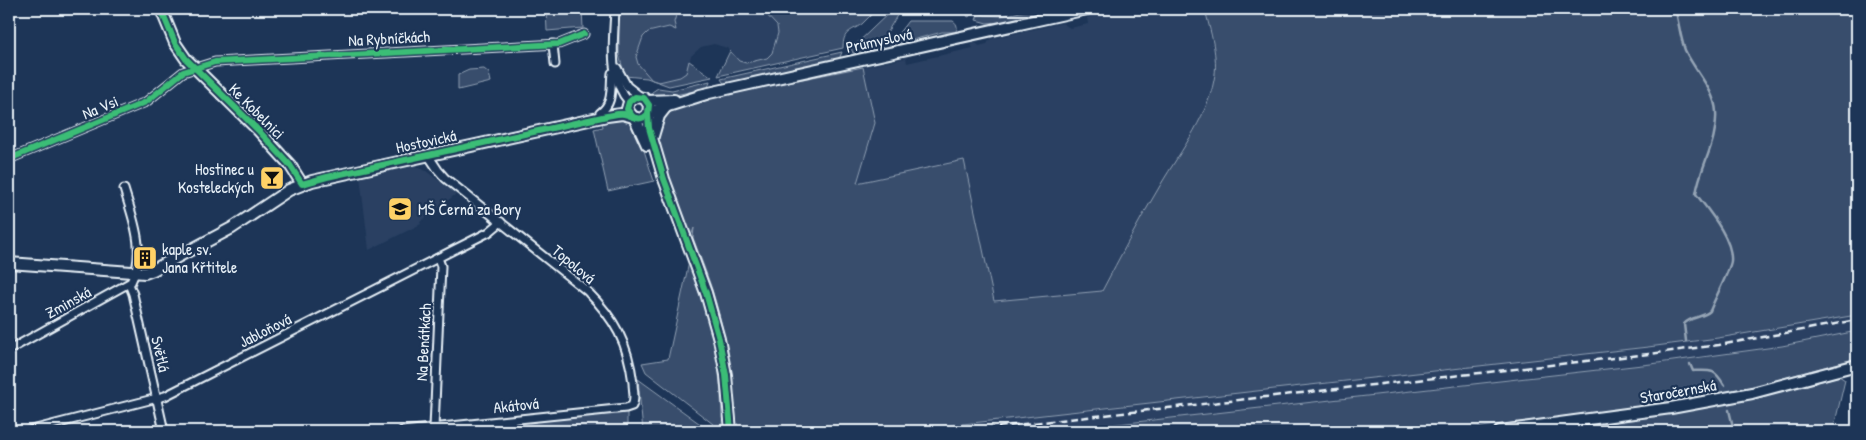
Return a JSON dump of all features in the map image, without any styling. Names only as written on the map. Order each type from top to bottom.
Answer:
[{"type":"main road","name":"Ke Kobelnici","points":[[161,9],[178,49],[194,68],[258,130],[290,165],[302,184]]},
{"type":"main road","name":"Průmyslová","points":[[644,99],[667,101],[706,94],[1087,9]]},
{"type":"main road","name":"Průmyslová","points":[[648,114],[706,94]]},
{"type":"main road","name":"Hostovická","points":[[556,126],[600,113],[629,102],[635,97],[644,99]]},
{"type":"main road","points":[[644,99],[650,107],[648,114],[649,128],[654,147],[706,293],[719,339],[726,375],[731,431]]},
{"type":"main road","points":[[629,102],[627,109],[634,118],[664,179]]},
{"type":"main road","points":[[654,147],[655,125],[660,113],[668,106]]},
{"type":"main road","name":"Hostovická","points":[[9,263],[145,273],[162,266],[232,228],[283,194],[302,184],[556,126],[619,114],[625,114],[634,118],[644,118],[648,114]]},
{"type":"main road","name":"Staročernská","points":[[1500,431],[1671,408],[1752,393],[1857,365]]},
{"type":"street","points":[[614,9],[616,79],[629,102]]},
{"type":"street","name":"Na Rybníčkách","points":[[194,68],[227,60],[562,44],[584,34]]},
{"type":"street","points":[[554,44],[555,64]]},
{"type":"street","points":[[614,55],[617,68],[624,82],[632,91],[644,99]]},
{"type":"street","points":[[600,113],[610,101],[614,55]]},
{"type":"street","name":"Na Vsi","points":[[9,159],[146,102],[179,75],[194,68]]},
{"type":"street","name":"Topolová","points":[[428,155],[441,173],[587,292],[609,316],[621,335],[630,364],[634,400],[632,406]]},
{"type":"street","points":[[124,189],[138,236],[135,272],[129,284]]},
{"type":"street","name":"Jabloňová","points":[[28,431],[157,398],[489,232],[501,222]]},
{"type":"street","name":"Na Benátkách","points":[[434,428],[440,266],[438,258]]},
{"type":"street","name":"Světlá","points":[[129,284],[133,294],[164,431]]},
{"type":"street","name":"Zminská","points":[[9,350],[129,284]]},
{"type":"street","name":"Akátová","points":[[402,431],[632,406]]},
{"type":"shaded area","points":[[546,9],[582,9],[583,28],[547,31]]},
{"type":"shaded area","points":[[619,9],[678,9],[674,22],[676,30],[669,27],[648,32],[643,37],[636,57],[638,64],[652,80],[625,76],[619,55]]},
{"type":"shaded area","points":[[678,9],[726,9],[729,17],[735,12],[751,9],[762,10],[777,26],[778,33],[772,53],[767,58],[746,63],[739,61],[727,48],[714,44],[701,47],[691,56],[686,73],[680,77],[659,82],[652,80],[638,64],[636,57],[643,37],[648,32],[669,27],[674,23]]},
{"type":"shaded area","points":[[758,9],[877,9],[862,24],[846,35],[843,48],[718,76],[730,51],[739,61],[746,63],[767,58],[772,53],[778,33],[777,26],[762,10]]},
{"type":"shaded area","points":[[893,9],[901,9],[876,46],[861,54],[853,53],[851,49]]},
{"type":"shaded area","points":[[965,9],[985,15],[1001,16],[1035,9],[1056,9],[1002,22],[987,23],[976,20],[978,15],[972,12],[969,17],[967,16],[969,11]]},
{"type":"shaded area","points":[[1125,9],[1205,9],[1216,69],[1204,113],[1131,236],[1103,291],[994,301],[963,160],[857,183],[875,123],[863,67],[906,58],[907,63],[973,48],[970,43],[975,42],[979,46],[987,44],[990,39],[1062,23],[1070,28],[1088,24],[1087,17]]},
{"type":"shaded area","points":[[1205,9],[1857,9],[1857,315],[1718,338],[1648,347],[901,431],[737,431],[730,367],[716,303],[693,238],[694,228],[691,236],[657,146],[657,133],[661,122],[670,112],[698,100],[863,67],[875,123],[857,183],[964,160],[994,301],[1102,291],[1142,216],[1205,109],[1214,80],[1215,62]]},
{"type":"shaded area","points":[[908,21],[953,21],[957,28],[955,32],[942,32],[897,44],[895,38]]},
{"type":"shaded area","points":[[842,52],[840,57],[834,61],[725,85],[721,79]]},
{"type":"shaded area","points":[[689,61],[712,77],[669,86],[654,81],[659,82],[680,77],[686,73]]},
{"type":"shaded area","points":[[484,69],[489,73],[491,82],[458,90],[458,75],[469,70]]},
{"type":"shaded area","points":[[710,81],[708,88],[661,98],[650,96],[658,88],[672,90]]},
{"type":"shaded area","points":[[623,119],[637,129],[654,181],[608,191],[594,129],[603,127],[602,121]]},
{"type":"shaded area","name":"MŠ Černá za Bory","points":[[415,166],[426,171],[456,194],[420,222],[421,224],[369,250],[360,177]]},
{"type":"shaded area","points":[[689,262],[713,339],[720,385],[722,431],[646,372],[642,363],[668,359]]},
{"type":"shaded area","points":[[1857,315],[1857,331],[1782,346],[1651,364],[1056,431],[901,431],[1648,347],[1718,338]]},
{"type":"shaded area","points":[[1857,331],[1857,358],[1751,387],[1659,404],[1451,431],[1056,431],[1651,364],[1782,346]]},
{"type":"shaded area","points":[[1839,376],[1845,380],[1833,431],[1548,431],[1659,415],[1731,402],[1767,395]]},
{"type":"shaded area","points":[[638,379],[703,426],[709,431],[643,431]]},
{"type":"shaded area","points":[[627,412],[627,431],[419,431],[587,413]]},
{"type":"waterway","points":[[1675,9],[1685,50],[1708,88],[1715,104],[1716,112],[1712,144],[1696,194],[1724,234],[1731,252],[1728,271],[1710,311],[1684,324],[1686,341]]},
{"type":"waterway","points":[[1690,364],[1693,371],[1715,373],[1724,385]]},
{"type":"waterway","points":[[1729,410],[1734,431]]},
{"type":"railway","points":[[962,431],[1649,354],[1719,345],[1857,320]]},
{"type":"cycle path","points":[[161,9],[175,43],[186,59],[258,130],[290,165],[302,184],[607,116],[622,114],[642,118],[648,114]]},
{"type":"cycle path","points":[[9,159],[146,102],[183,72],[215,62],[559,44],[584,34]]},
{"type":"cycle path","points":[[633,117],[627,109],[629,102],[635,97],[644,98],[649,105],[649,128],[664,179],[706,293],[719,339],[726,375],[731,431]]},
{"type":"place","name":"Hostinec u Kosteleckých","points":[[272,178]]},
{"type":"place","name":"MŠ Černá za Bory","points":[[400,209]]},
{"type":"place","name":"kaple sv. Jana Křtitele","points":[[145,258]]}]
